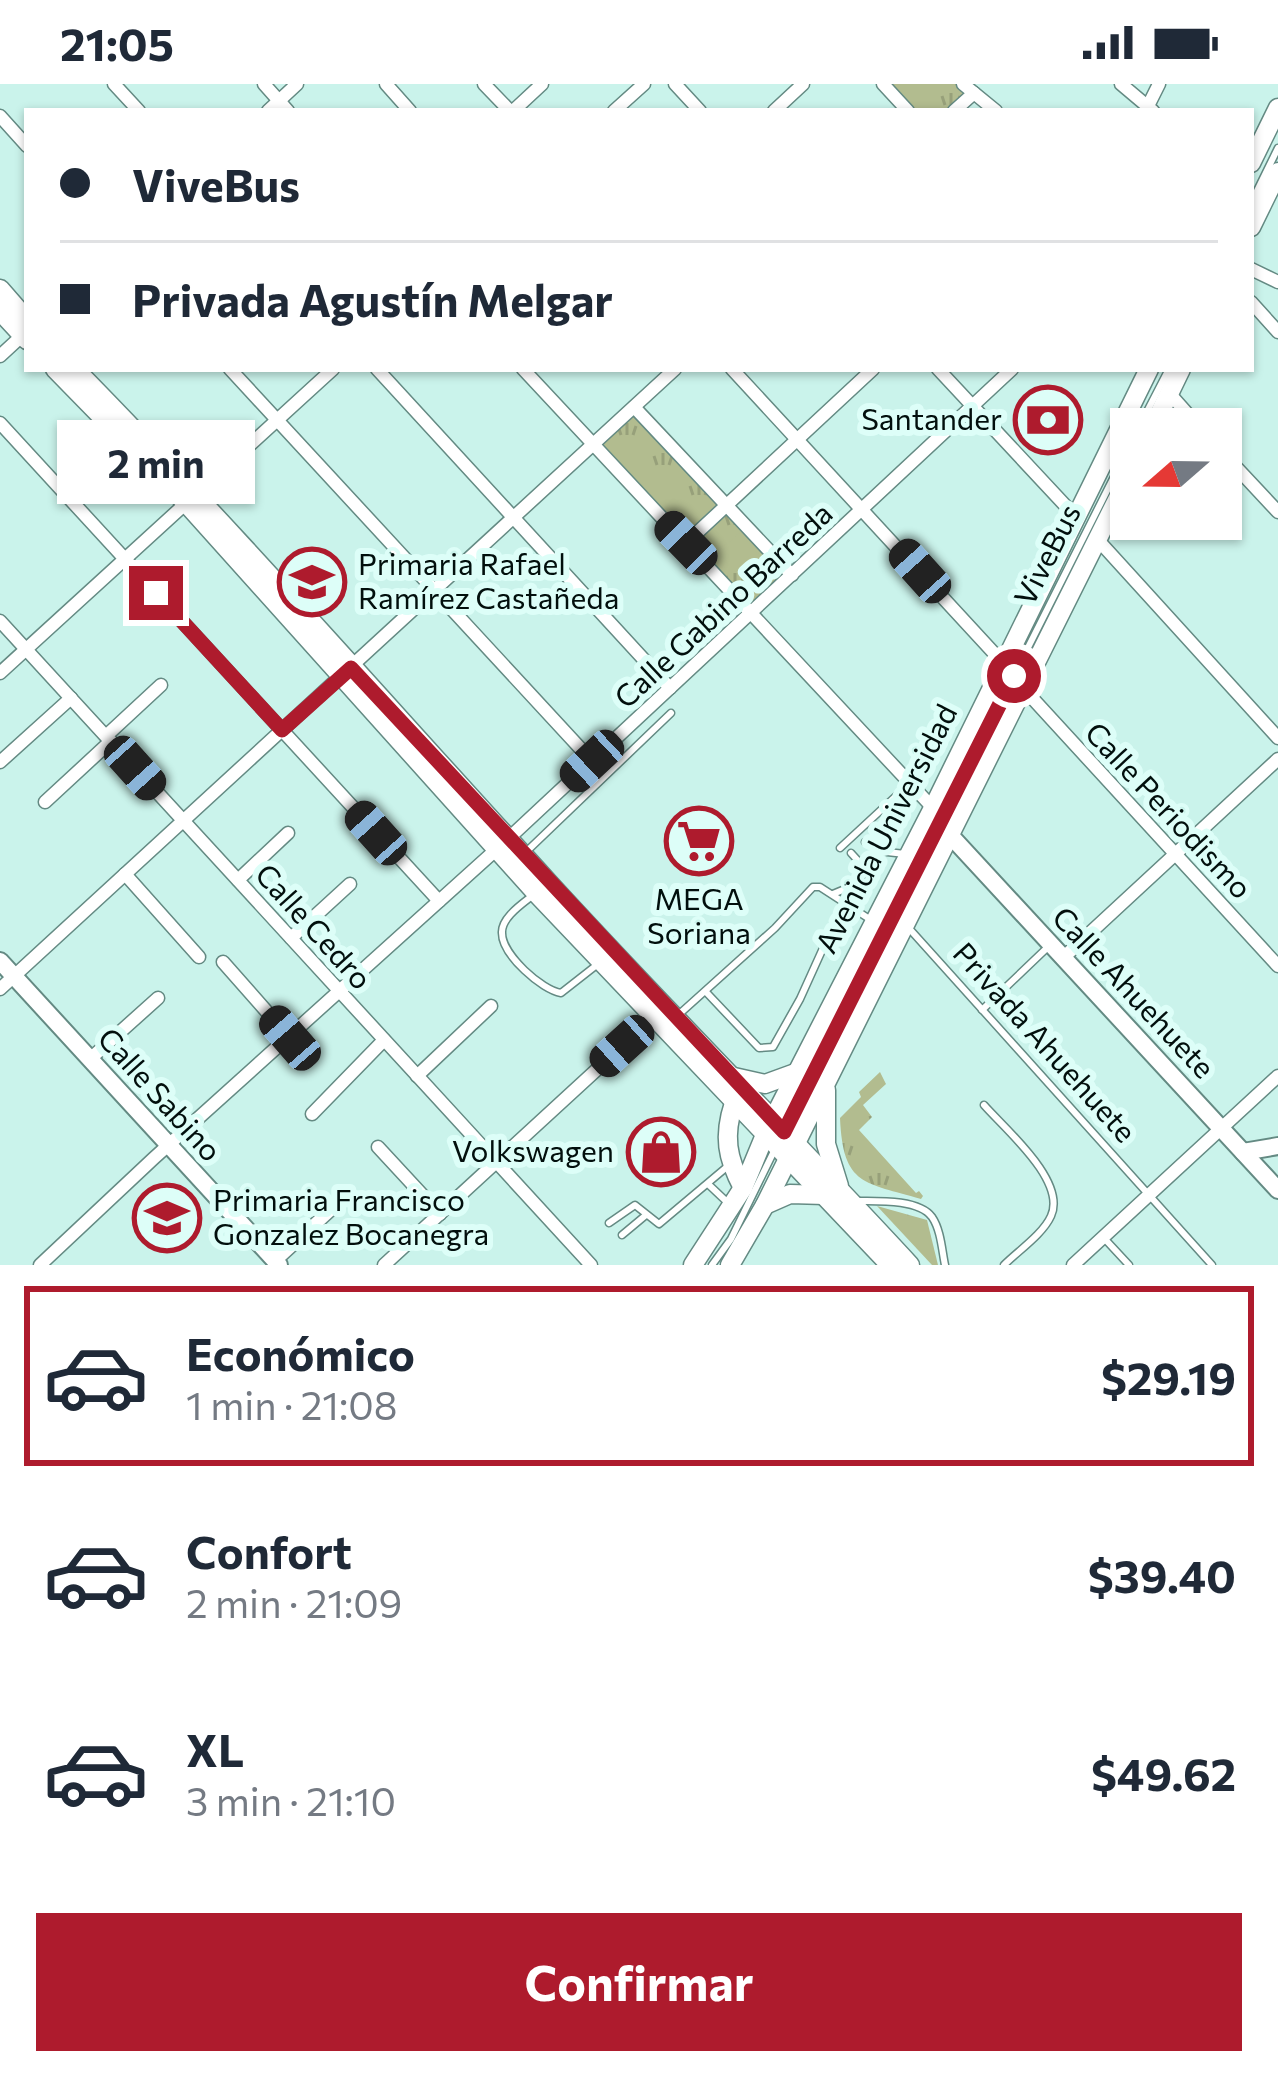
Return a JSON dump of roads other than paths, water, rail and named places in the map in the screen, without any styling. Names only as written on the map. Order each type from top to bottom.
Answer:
[{"type":"main road","points":[[1254,157],[1278,108]]},
{"type":"main road","points":[[1254,221],[1278,172]]},
{"type":"main road","points":[[0,289],[24,329]]},
{"type":"main road","points":[[0,310],[24,330]]},
{"type":"main road","points":[[58,372],[191,498]]},
{"type":"main road","points":[[78,372],[503,844],[601,962],[734,1103],[781,1139]]},
{"type":"main road","name":"Avenida Universidad","points":[[781,1139],[798,1072],[1146,372]]},
{"type":"main road","points":[[1162,408],[1180,372]]},
{"type":"main road","name":"Avenida Universidad","points":[[781,1139],[828,1077],[1110,515]]},
{"type":"main road","points":[[503,844],[523,854],[541,887],[674,1018],[781,1139],[910,1265]]},
{"type":"main road","points":[[725,1074],[765,1084],[798,1072]]},
{"type":"main road","points":[[828,1077],[826,1144],[839,1196],[890,1265]]},
{"type":"main road","points":[[734,1103],[725,1134],[742,1188]]},
{"type":"main road","points":[[693,1265],[742,1188],[781,1139]]},
{"type":"main road","points":[[730,1265],[765,1205],[781,1139]]},
{"type":"main road","points":[[765,1205],[790,1194],[839,1196]]},
{"type":"street","points":[[114,84],[136,108]]},
{"type":"street","points":[[263,84],[278,108],[297,84]]},
{"type":"street","points":[[386,84],[407,108]]},
{"type":"street","points":[[484,84],[508,108]]},
{"type":"street","points":[[514,108],[542,84]]},
{"type":"street","points":[[617,108],[644,84]]},
{"type":"street","points":[[675,84],[697,108]]},
{"type":"street","points":[[777,108],[803,84]]},
{"type":"street","points":[[884,84],[905,108]]},
{"type":"street","points":[[1121,84],[1149,108]]},
{"type":"street","points":[[968,88],[992,108]]},
{"type":"street","points":[[0,116],[24,143]]},
{"type":"street","points":[[1254,305],[1278,332]]},
{"type":"street","points":[[0,356],[24,334]]},
{"type":"street","points":[[233,372],[592,761]]},
{"type":"street","points":[[0,673],[330,372]]},
{"type":"street","points":[[379,372],[670,688]]},
{"type":"street","points":[[526,372],[933,808]]},
{"type":"street","points":[[7,983],[672,372]]},
{"type":"street","points":[[735,372],[1004,664]]},
{"type":"street","points":[[686,543],[866,372]]},
{"type":"street","points":[[941,372],[1076,517]]},
{"type":"street","name":"Calle Gabino Barreda","points":[[40,1265],[503,844],[1009,372]]},
{"type":"street","points":[[1169,393],[1182,408]]},
{"type":"street","points":[[634,407],[792,575]]},
{"type":"street","points":[[0,422],[439,901]]},
{"type":"street","points":[[1242,473],[1278,512]]},
{"type":"street","points":[[1098,540],[1278,738]]},
{"type":"street","name":"Calle Cedro","points":[[0,621],[591,1265]]},
{"type":"street","points":[[45,802],[161,685]]},
{"type":"street","name":"Calle Periodismo","points":[[1023,688],[1278,966]]},
{"type":"street","points":[[0,762],[71,698]]},
{"type":"street","points":[[1058,950],[1175,854],[1278,760]]},
{"type":"street","points":[[238,880],[288,833]]},
{"type":"street","name":"Calle Ahuehuete","points":[[949,834],[1278,1190]]},
{"type":"street","points":[[125,874],[199,957]]},
{"type":"street","points":[[291,938],[350,884]]},
{"type":"street","name":"Calle Sabino","points":[[0,961],[7,983],[90,1059],[277,1263]]},
{"type":"street","points":[[223,962],[290,1038]]},
{"type":"street","points":[[90,1059],[158,998]]},
{"type":"street","points":[[417,1076],[491,1006]]},
{"type":"street","points":[[384,1265],[653,1018]]},
{"type":"street","points":[[312,1114],[384,1040]]},
{"type":"street","points":[[1073,1265],[1278,1076]]},
{"type":"street","points":[[1244,1152],[1278,1146]]},
{"type":"street","points":[[378,1148],[440,1214]]},
{"type":"street","points":[[1257,1167],[1278,1164]]},
{"type":"street","points":[[277,1263],[349,1193]]},
{"type":"lane","points":[[1254,197],[1278,148]]},
{"type":"lane","points":[[1148,408],[1166,372]]},
{"type":"lane","name":"ViveBus","points":[[712,1265],[731,1239],[1110,485]]},
{"type":"lane","points":[[523,854],[670,713]]},
{"type":"lane","points":[[840,848],[909,784]]},
{"type":"lane","points":[[865,842],[887,852],[909,854]]},
{"type":"lane","points":[[830,894],[860,880],[862,868],[851,854]]},
{"type":"lane","points":[[541,887],[506,920],[502,933],[506,946],[550,991],[561,993],[601,962]]},
{"type":"lane","points":[[674,1018],[813,887],[874,921]]},
{"type":"lane","points":[[706,992],[759,1048],[773,1047],[843,904]]},
{"type":"lane","name":"Privada Ahuehuete","points":[[904,923],[1212,1265]]},
{"type":"lane","points":[[982,1010],[1058,950]]},
{"type":"lane","points":[[984,1105],[1039,1165],[1054,1199],[1051,1217],[1004,1265]]},
{"type":"lane","points":[[610,1223],[635,1205],[655,1224],[661,1223],[731,1164]]},
{"type":"lane","points":[[708,1184],[731,1206]]},
{"type":"lane","points":[[839,1196],[926,1211],[935,1223],[945,1265]]},
{"type":"lane","points":[[622,1235],[646,1215]]},
{"type":"lane","points":[[1103,1237],[1129,1265]]},
{"type":"place","name":"Santander","points":[[1048,420]]},
{"type":"place","name":"Primaria Rafael Ramírez Castañeda","points":[[312,582]]},
{"type":"place","name":"MEGA Soriana","points":[[699,841]]},
{"type":"place","name":"Volkswagen","points":[[661,1152]]},
{"type":"place","name":"Primaria Francisco Gonzalez Bocanegra","points":[[167,1218]]}]
